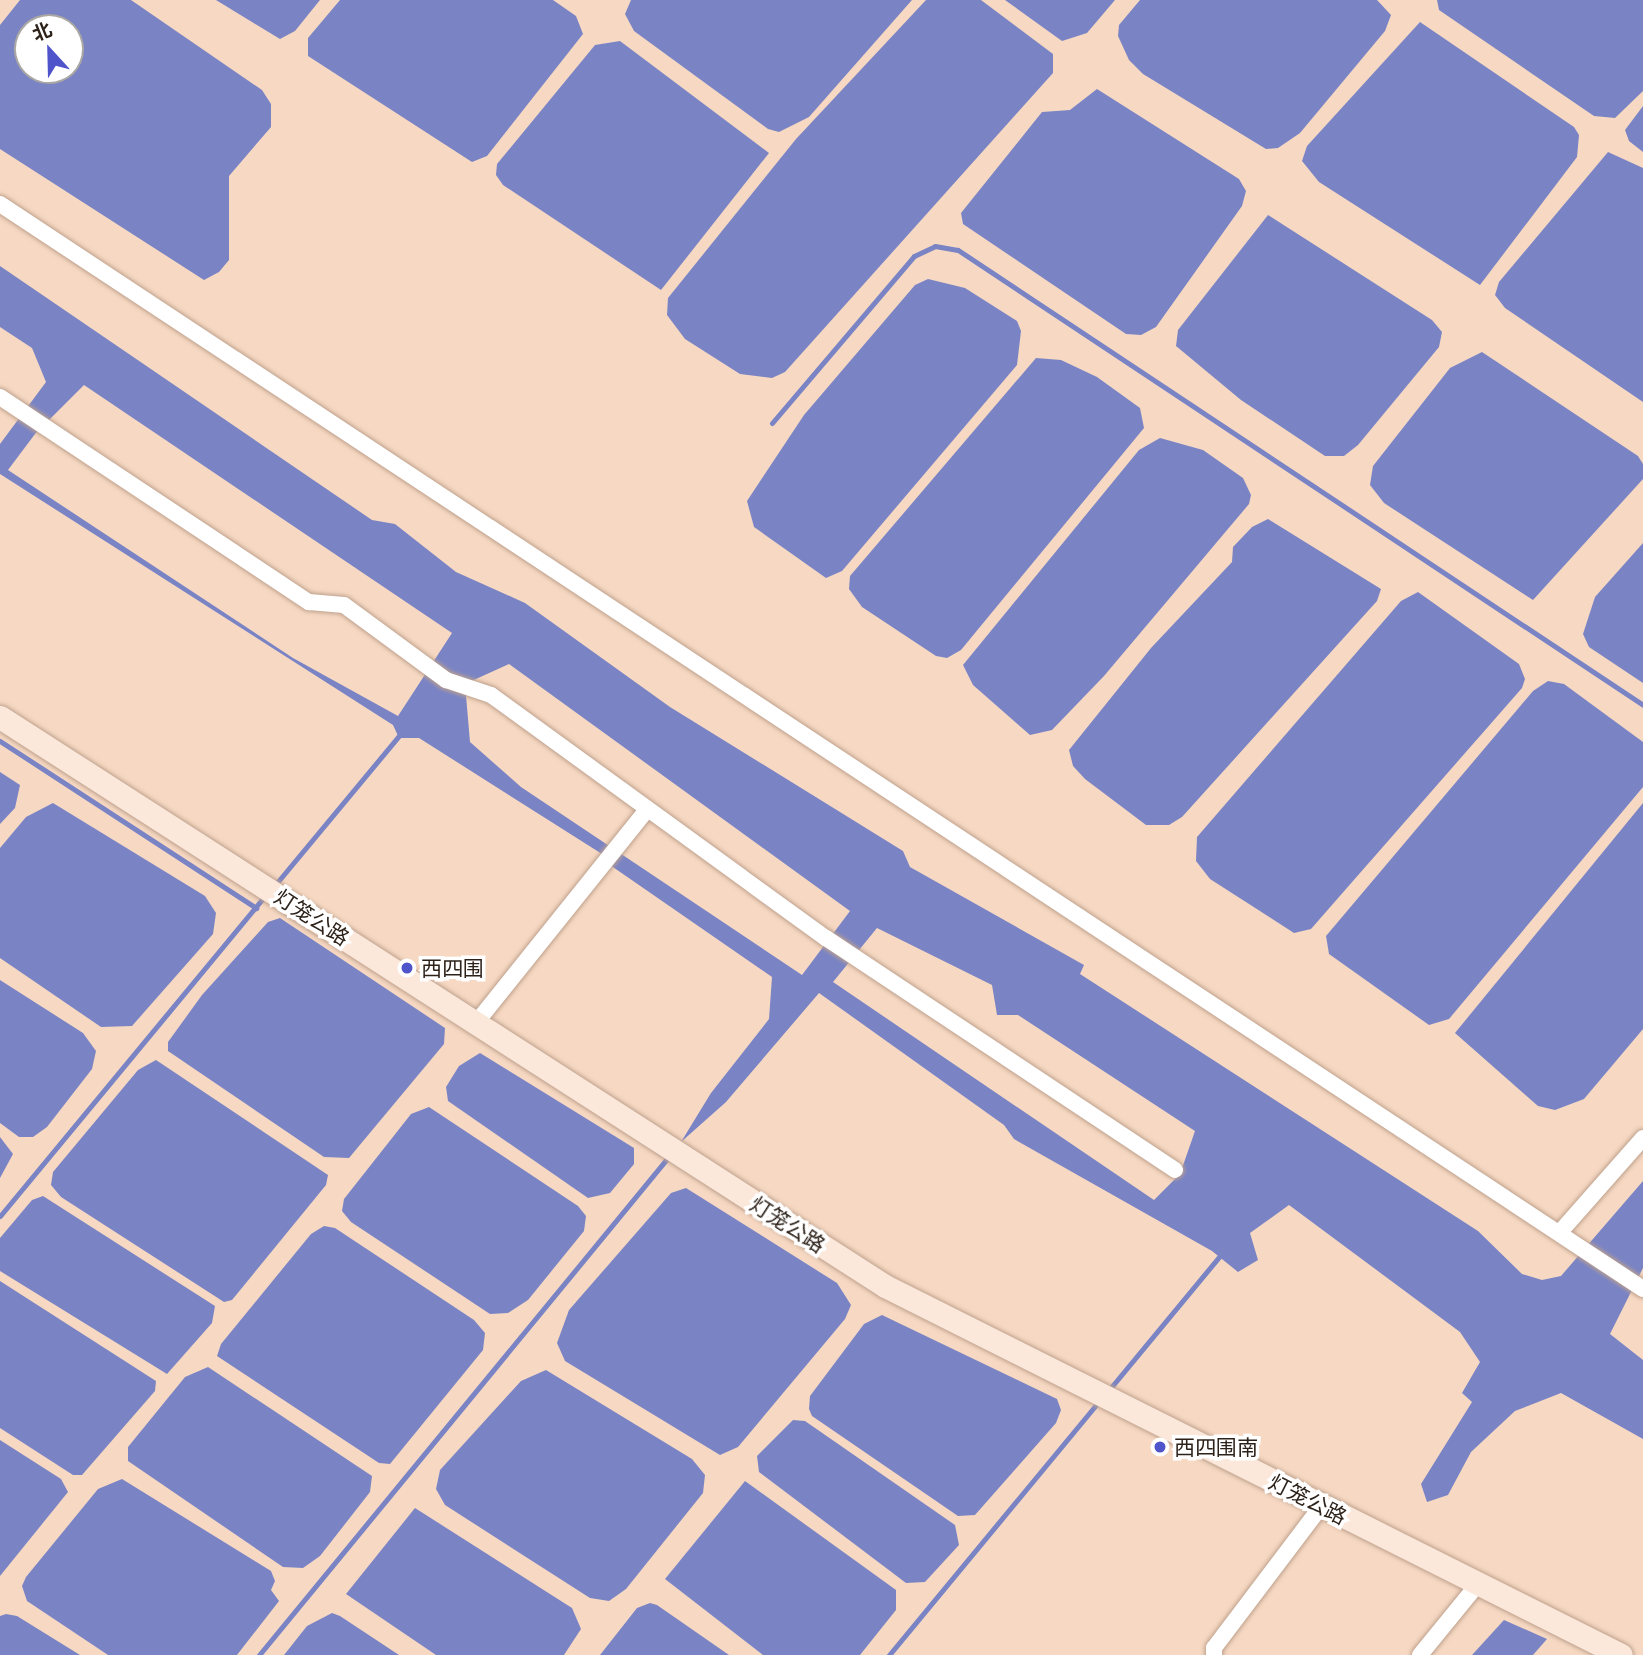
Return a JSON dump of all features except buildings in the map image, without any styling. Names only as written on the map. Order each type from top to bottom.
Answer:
[{"type":"street","points":[[0,204],[1561,1231],[1643,1289]]},
{"type":"street","points":[[0,397],[309,602],[344,605],[446,680],[468,691],[491,695],[826,938],[1175,1170]]},
{"type":"street","name":"灯笼公路","points":[[0,716],[885,1286],[1621,1655]]},
{"type":"street","points":[[476,1023],[646,811]]},
{"type":"street","points":[[1561,1231],[1643,1138]]},
{"type":"street","points":[[1214,1655],[1214,1648],[1322,1506]]},
{"type":"street","points":[[1420,1655],[1478,1584]]},
{"type":"water","points":[[20,0],[131,0],[262,90],[271,104],[271,127],[229,176],[229,260],[219,272],[204,280],[0,149],[0,25]]},
{"type":"water","points":[[216,0],[320,0],[295,31],[280,39]]},
{"type":"water","points":[[340,0],[553,0],[576,16],[583,34],[487,156],[472,162],[308,56],[308,38]]},
{"type":"water","points":[[631,0],[912,0],[809,117],[779,132],[768,129],[634,31],[625,14]]},
{"type":"water","points":[[926,0],[981,0],[1053,54],[1053,73],[785,372],[772,378],[740,374],[685,339],[667,315],[668,298],[796,139]]},
{"type":"water","points":[[1005,0],[1115,0],[1087,33],[1062,41]]},
{"type":"water","points":[[1140,0],[1377,0],[1391,15],[1385,31],[1300,133],[1278,148],[1266,149],[1143,74],[1129,60],[1118,36],[1119,25]]},
{"type":"water","points":[[1437,0],[1643,0],[1643,91],[1615,118],[1594,116],[1439,10]]},
{"type":"water","points":[[1420,22],[1574,127],[1579,135],[1577,157],[1480,285],[1319,182],[1302,161],[1307,146]]},
{"type":"water","points":[[620,41],[769,153],[661,290],[503,185],[496,175],[497,164],[595,45]]},
{"type":"water","points":[[1097,89],[1239,179],[1246,191],[1242,206],[1156,327],[1141,335],[1126,334],[963,224],[961,213],[1042,112],[1070,110]]},
{"type":"water","points":[[1643,106],[1643,152],[1629,141],[1625,130]]},
{"type":"water","points":[[1608,152],[1643,168],[1643,402],[1505,308],[1495,295],[1499,282]]},
{"type":"water","points":[[1268,215],[1432,320],[1442,332],[1439,347],[1358,445],[1344,456],[1325,456],[1241,400],[1176,346],[1178,330]]},
{"type":"water","points":[[0,266],[372,520],[395,524],[456,572],[525,603],[670,707],[903,851],[910,867],[1084,965],[1080,974],[1478,1231],[1522,1274],[1542,1280],[1561,1276],[1643,1181],[1643,1268],[1610,1334],[1643,1360],[1643,1439],[1561,1393],[1515,1411],[1471,1452],[1448,1495],[1427,1502],[1421,1484],[1472,1402],[1462,1393],[1480,1362],[1460,1332],[1289,1205],[1250,1233],[1258,1260],[1238,1272],[1212,1251],[1014,1139],[1004,1125],[819,993],[726,1102],[681,1142],[711,1093],[769,1019],[772,977],[610,865],[602,854],[419,738],[399,738],[393,725],[0,474],[0,444],[46,382],[32,348],[0,327]],"holes":[[[84,385],[452,633],[398,716],[293,658],[8,470],[35,434]],[[509,664],[850,911],[802,975],[521,787],[470,742],[465,684]],[[877,928],[992,985],[997,1015],[1018,1015],[1195,1131],[1180,1174],[1154,1200],[833,982]]]},
{"type":"water","points":[[928,279],[965,288],[1017,321],[1021,331],[1017,365],[842,571],[826,578],[754,527],[747,501],[804,415],[915,285]]},
{"type":"water","points":[[1482,352],[1638,456],[1643,464],[1643,479],[1533,600],[1384,503],[1370,485],[1373,466],[1450,368]]},
{"type":"water","points":[[1036,358],[1061,360],[1097,377],[1140,408],[1144,428],[961,650],[947,658],[936,656],[862,607],[849,589],[850,576]]},
{"type":"water","points":[[1160,438],[1203,450],[1243,478],[1251,495],[1249,504],[1104,676],[1052,730],[1030,735],[973,685],[963,665],[1139,450]]},
{"type":"water","points":[[1268,519],[1381,589],[1377,601],[1182,817],[1169,825],[1146,825],[1085,779],[1073,766],[1069,750],[1151,648],[1232,562],[1233,547],[1252,527]]},
{"type":"water","points":[[1643,543],[1643,683],[1589,647],[1583,634],[1595,597]]},
{"type":"water","points":[[1418,592],[1519,664],[1525,679],[1522,688],[1311,929],[1294,933],[1210,879],[1196,861],[1197,837],[1401,601]]},
{"type":"water","points":[[1548,681],[1564,684],[1643,742],[1643,787],[1449,1019],[1429,1025],[1329,954],[1326,936],[1533,691]]},
{"type":"water","points":[[0,772],[20,785],[15,808],[0,824]]},
{"type":"water","points":[[53,803],[205,896],[216,913],[213,934],[132,1026],[101,1027],[0,958],[0,848],[26,817]]},
{"type":"water","points":[[1643,803],[1643,1029],[1584,1099],[1555,1110],[1538,1106],[1455,1033]]},
{"type":"water","points":[[280,918],[445,1028],[444,1044],[349,1158],[324,1157],[168,1051],[168,1042],[202,995],[268,922]]},
{"type":"water","points":[[0,980],[83,1033],[96,1051],[92,1069],[47,1127],[33,1137],[19,1137],[0,1123]]},
{"type":"water","points":[[480,1053],[634,1148],[634,1164],[610,1193],[588,1198],[448,1101],[446,1087],[459,1066]]},
{"type":"water","points":[[156,1060],[328,1175],[326,1185],[232,1300],[224,1302],[61,1197],[51,1185],[53,1172],[138,1070]]},
{"type":"water","points":[[429,1107],[578,1206],[586,1216],[584,1231],[528,1300],[508,1313],[490,1314],[351,1222],[342,1211],[344,1199],[411,1114]]},
{"type":"water","points":[[0,1137],[13,1154],[0,1178]]},
{"type":"water","points":[[686,1188],[837,1283],[851,1305],[845,1319],[738,1447],[720,1455],[565,1361],[557,1343],[569,1310],[671,1193]]},
{"type":"water","points":[[43,1196],[215,1306],[212,1323],[167,1374],[0,1271],[0,1238],[32,1200]]},
{"type":"water","points":[[324,1226],[335,1228],[474,1320],[485,1333],[483,1350],[390,1464],[379,1463],[217,1356],[221,1344],[311,1234]]},
{"type":"water","points":[[0,1281],[156,1381],[155,1391],[82,1475],[73,1475],[0,1428]]},
{"type":"water","points":[[882,1315],[1057,1399],[1061,1410],[1056,1423],[975,1515],[958,1516],[812,1416],[809,1409],[810,1396],[864,1324]]},
{"type":"water","points":[[208,1367],[372,1476],[370,1492],[320,1556],[303,1568],[283,1567],[128,1461],[128,1447],[185,1377]]},
{"type":"water","points":[[546,1370],[692,1459],[705,1475],[703,1493],[626,1589],[609,1601],[590,1598],[445,1505],[436,1489],[440,1470],[521,1381]]},
{"type":"water","points":[[793,1420],[805,1421],[955,1525],[959,1545],[925,1582],[906,1583],[759,1472],[757,1456]]},
{"type":"water","points":[[0,1440],[61,1479],[68,1492],[0,1576]]},
{"type":"water","points":[[122,1479],[271,1571],[275,1581],[271,1590],[279,1601],[237,1655],[108,1655],[27,1601],[22,1586],[26,1577],[98,1489]]},
{"type":"water","points":[[745,1481],[896,1590],[896,1610],[860,1655],[763,1655],[665,1579]]},
{"type":"water","points":[[415,1508],[572,1608],[581,1629],[564,1655],[436,1655],[346,1594]]},
{"type":"water","points":[[650,1603],[657,1605],[729,1655],[600,1655],[637,1608]]},
{"type":"water","points":[[332,1613],[399,1655],[284,1655],[307,1626]]},
{"type":"water","points":[[0,1616],[17,1616],[80,1655],[0,1655]]},
{"type":"water","points":[[1504,1620],[1547,1639],[1533,1655],[1472,1655]]},
{"type":"waterway","points":[[772,423],[914,256],[935,246],[958,250],[1643,705]]},
{"type":"waterway","points":[[275,885],[403,731]]},
{"type":"waterway","points":[[0,741],[256,908]]},
{"type":"waterway","points":[[0,1216],[266,895]]},
{"type":"waterway","points":[[259,1655],[670,1155]]},
{"type":"waterway","points":[[1108,1391],[1222,1253]]},
{"type":"waterway","points":[[889,1655],[1099,1401]]},
{"type":"place","name":"西四围","points":[[407,968]]},
{"type":"place","name":"西四围南","points":[[1160,1447]]}]
